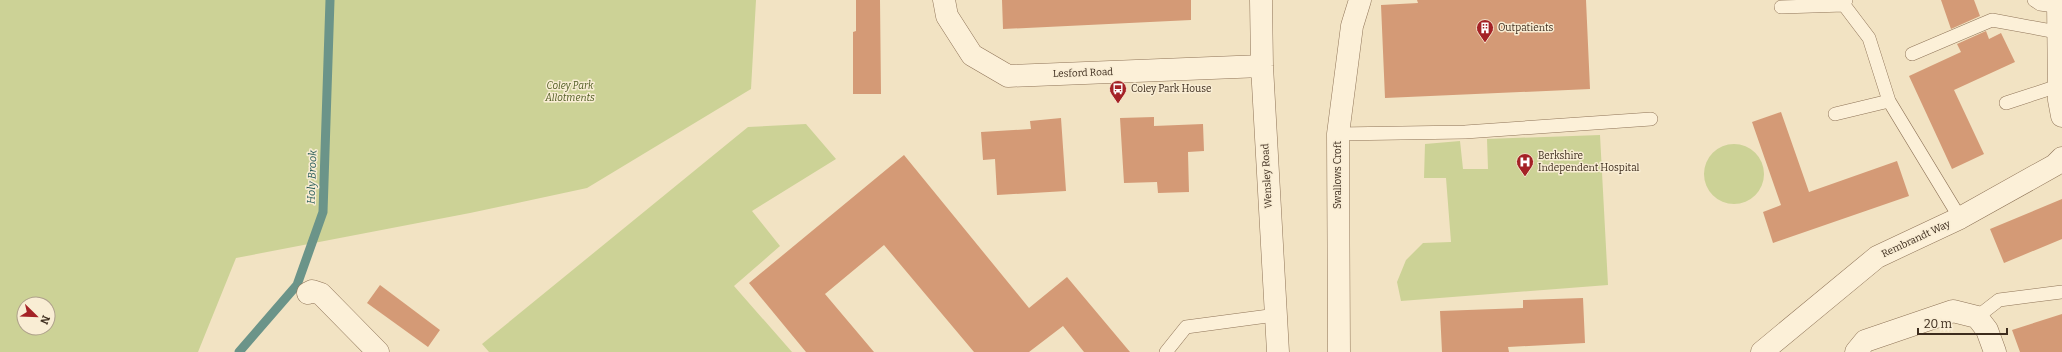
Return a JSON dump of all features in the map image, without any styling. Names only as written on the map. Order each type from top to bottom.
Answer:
[{"type":"street","name":"Lesford Road","points":[[944,0],[947,16],[972,55],[1008,76],[1262,66]]},
{"type":"street","name":"Wensley Road","points":[[1261,0],[1262,66],[1278,352]]},
{"type":"street","name":"Swallows Croft","points":[[1339,352],[1338,134],[1352,26],[1360,0]]},
{"type":"street","points":[[2059,5],[2057,32],[2058,100],[2062,116]]},
{"type":"street","name":"Rembrandt Way","points":[[1762,352],[1877,257],[1960,218],[2055,165],[2062,158]]},
{"type":"street","points":[[308,293],[312,291],[321,294],[378,352]]},
{"type":"street","points":[[1856,352],[1865,341],[1953,311],[1977,318],[1987,330],[1995,352]]},
{"type":"lane","points":[[2034,0],[2040,4],[2059,5]]},
{"type":"lane","points":[[1781,6],[1845,3],[1869,38],[1889,101],[1960,218]]},
{"type":"lane","points":[[1912,54],[1992,20],[2057,32]]},
{"type":"lane","points":[[2006,103],[2058,86]]},
{"type":"lane","points":[[1835,114],[1889,101]]},
{"type":"lane","points":[[1338,134],[1465,132],[1651,119]]},
{"type":"lane","points":[[1977,318],[1999,300],[2062,292]]},
{"type":"lane","points":[[1166,352],[1186,327],[1276,315]]},
{"type":"green space","name":"Coley Park Allotments","points":[[0,0],[756,0],[751,89],[587,188],[470,213],[236,258],[198,352],[0,352]]},
{"type":"green space","points":[[806,124],[836,159],[752,211],[780,246],[734,286],[792,352],[489,352],[482,344],[748,127]]},
{"type":"green space","points":[[1600,135],[1608,285],[1401,301],[1397,282],[1406,260],[1423,243],[1451,242],[1446,178],[1424,178],[1425,144],[1460,141],[1463,169],[1488,169],[1487,139]]},
{"type":"green space","points":[[1734,144],[1750,149],[1755,153],[1759,158],[1764,174],[1759,190],[1755,195],[1750,199],[1734,204],[1718,199],[1713,195],[1709,190],[1704,174],[1709,158],[1713,153],[1718,149]]},
{"type":"building","points":[[856,0],[880,0],[881,94],[853,94],[853,32],[856,31]]},
{"type":"building","points":[[1002,0],[1191,0],[1191,20],[1003,29]]},
{"type":"building","name":"Outpatients","points":[[1417,0],[1586,0],[1590,89],[1385,98],[1381,5],[1418,3]]},
{"type":"building","points":[[1941,0],[1974,0],[1980,16],[1951,29]]},
{"type":"building","points":[[1986,31],[1989,39],[2001,33],[2015,62],[1954,90],[1984,154],[1952,169],[1909,76],[1961,52],[1957,44]]},
{"type":"building","points":[[1781,112],[1809,192],[1897,161],[1909,196],[1773,243],[1763,212],[1781,205],[1752,122]]},
{"type":"building","points":[[1154,117],[1154,126],[1203,124],[1204,151],[1188,152],[1189,192],[1158,193],[1157,182],[1124,183],[1120,118]]},
{"type":"building","points":[[1061,118],[1066,191],[997,195],[995,159],[983,160],[981,132],[1031,129],[1030,121]]},
{"type":"building","points":[[904,155],[1029,308],[1067,277],[1130,352],[1084,352],[1063,326],[1029,352],[974,352],[884,245],[825,294],[874,352],[806,352],[749,283]]},
{"type":"building","points":[[2062,199],[2062,239],[2004,263],[1990,229]]},
{"type":"building","points":[[380,285],[440,330],[428,347],[367,303]]},
{"type":"building","points":[[1583,298],[1585,343],[1508,347],[1509,352],[1442,352],[1440,311],[1523,308],[1523,300]]},
{"type":"building","points":[[2062,314],[2062,352],[2020,352],[2012,330]]},
{"type":"waterway","name":"Holy Brook","points":[[239,352],[297,285],[323,212],[330,0]]},
{"type":"place","name":"Outpatients","points":[[1485,43]]},
{"type":"place","name":"Coley Park House","points":[[1118,104]]},
{"type":"place","name":"Berkshire Independent Hospital","points":[[1525,177]]}]
